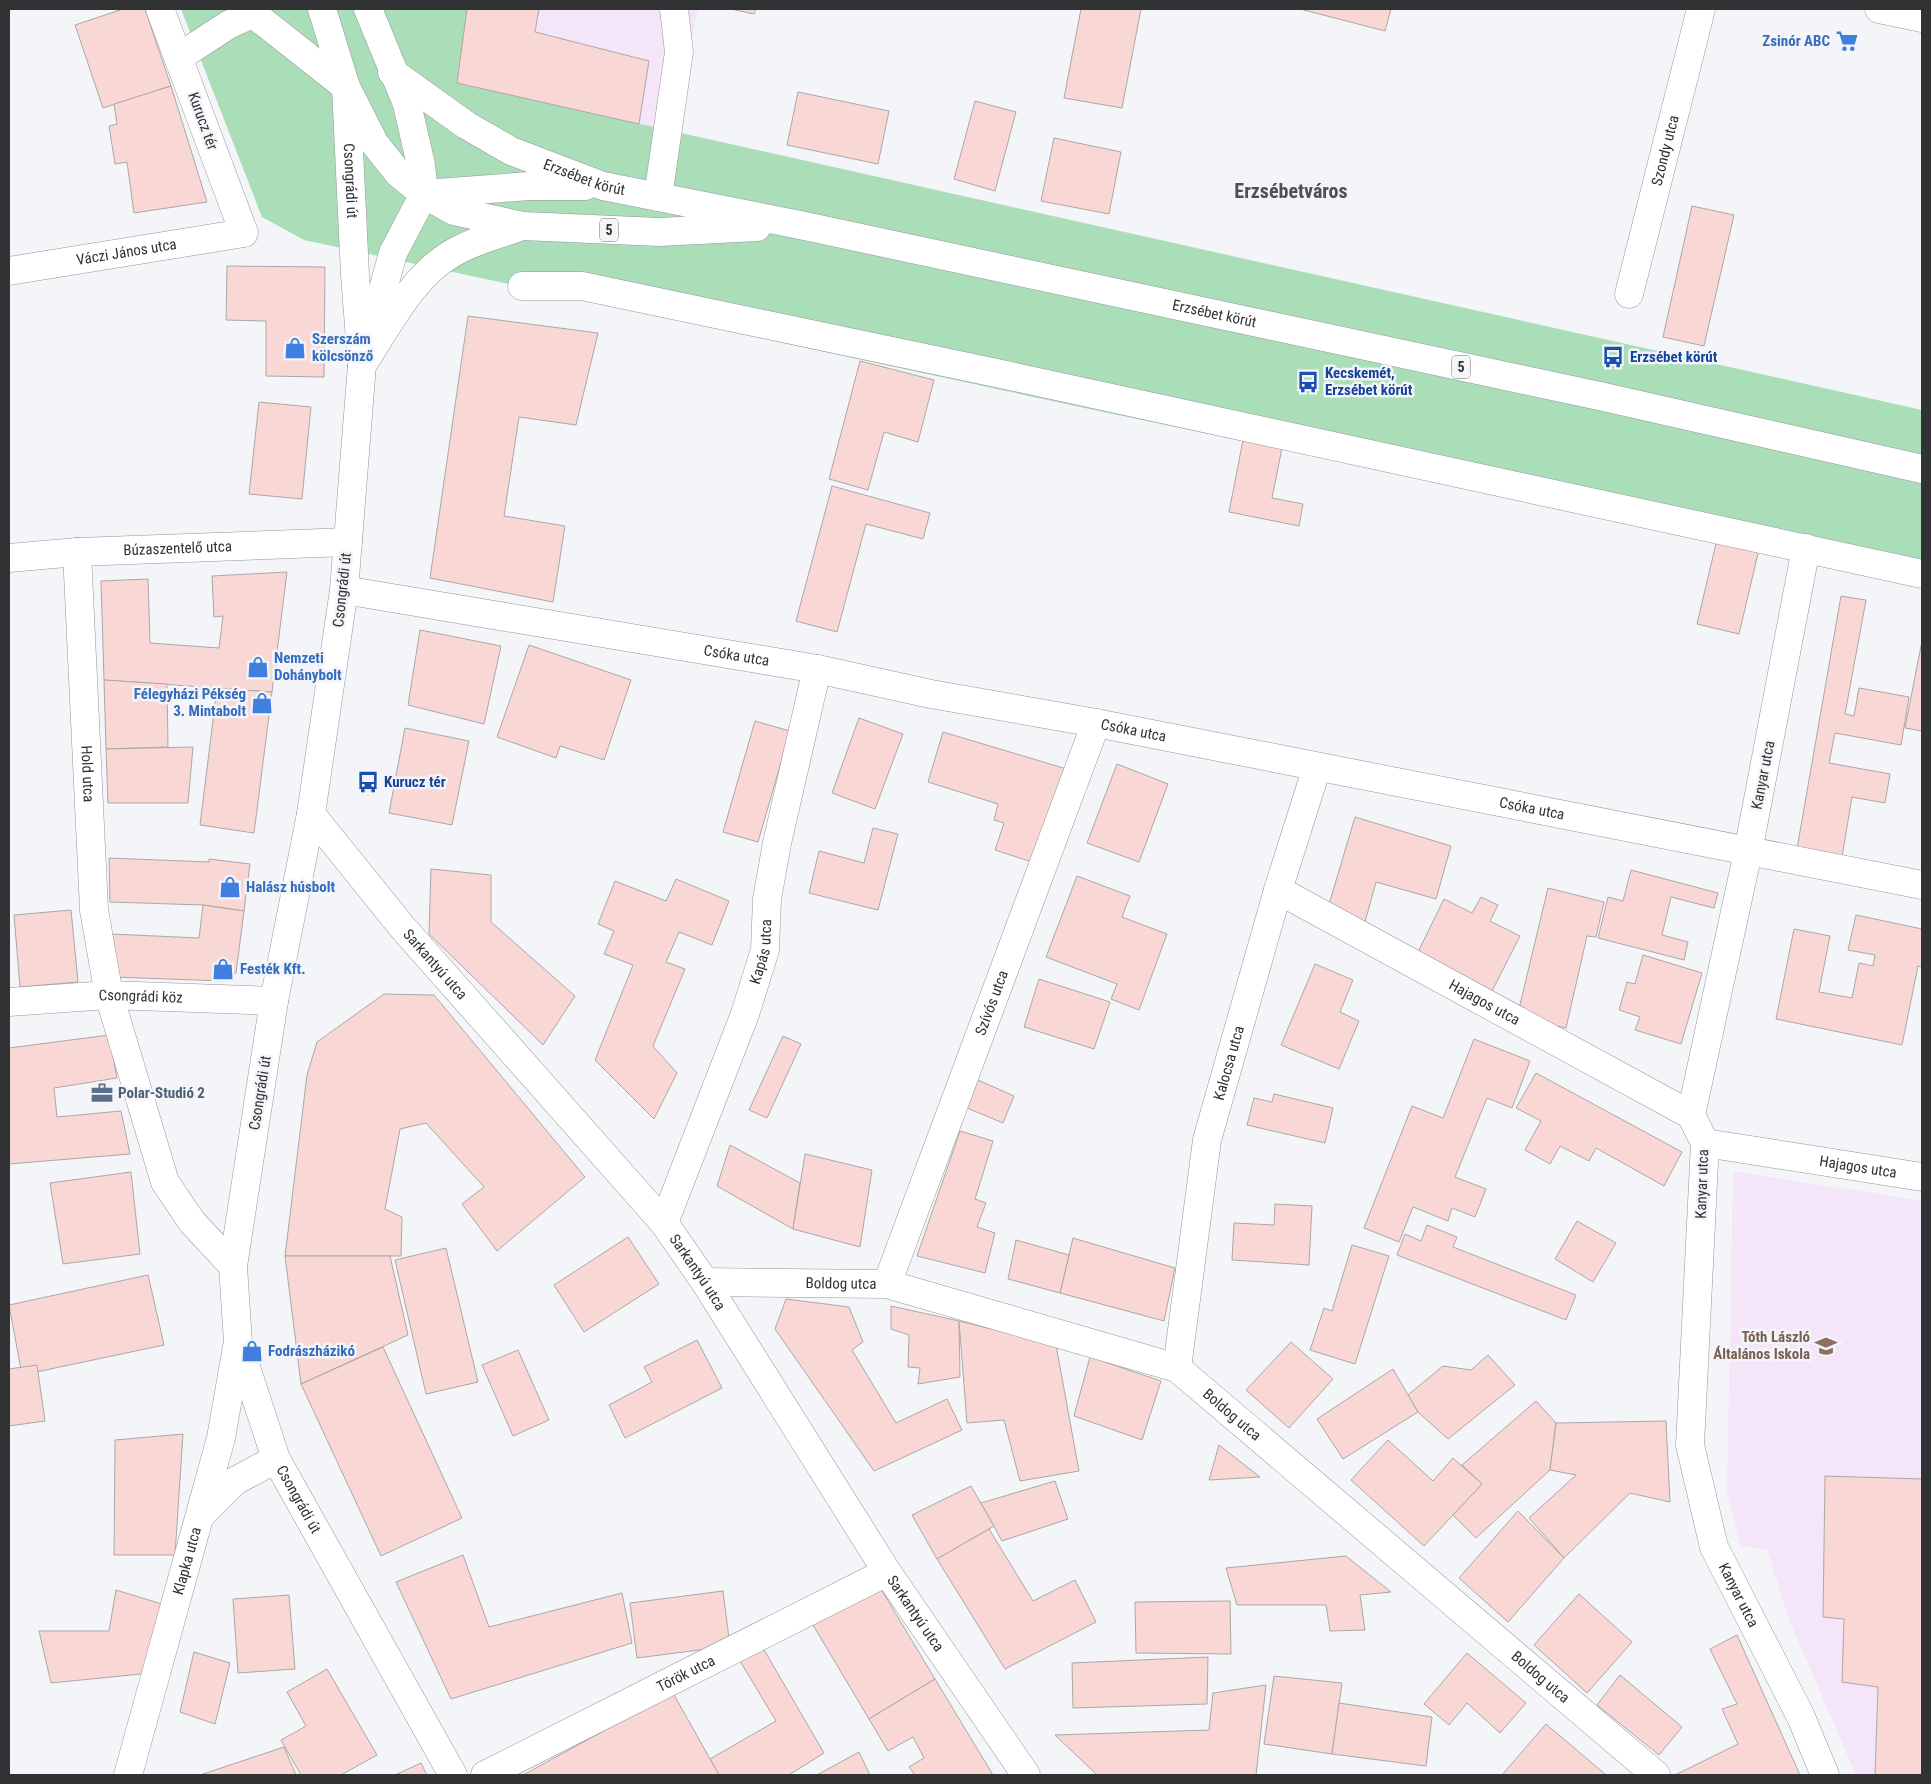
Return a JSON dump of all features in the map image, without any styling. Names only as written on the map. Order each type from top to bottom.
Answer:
[{"type":"street","name":"Kurucz tér","points":[[160,9],[244,233]]},
{"type":"street","name":"5","points":[[322,9],[346,87],[375,144],[398,173],[424,194]]},
{"type":"street","points":[[368,9],[406,104],[422,165],[424,194],[529,186],[603,186]]},
{"type":"street","points":[[658,197],[679,52],[674,9]]},
{"type":"street","name":"Szondy utca","points":[[1630,294],[1702,9]]},
{"type":"street","points":[[1879,9],[1922,18]]},
{"type":"street","points":[[179,57],[249,11],[346,87]]},
{"type":"street","name":"Erzsébet körút","points":[[392,72],[442,109],[511,151],[603,186],[800,225],[1594,395],[1922,469]]},
{"type":"street","name":"Csongrádi út","points":[[346,87],[355,275],[362,365],[344,590],[311,814],[274,1001],[233,1266],[238,1343],[276,1459],[453,1775]]},
{"type":"street","name":"Csongrádi út","points":[[362,365],[393,253],[424,194]]},
{"type":"street","name":"Erzsébet körút","points":[[424,194],[454,211],[523,226],[660,232],[800,225]]},
{"type":"street","name":"Csongrádi út","points":[[362,365],[415,286],[440,262],[451,254],[478,242],[523,226]]},
{"type":"street","name":"Váczi János utca","points":[[9,271],[244,233]]},
{"type":"street","points":[[522,286],[582,286],[1011,376],[1922,574]]},
{"type":"street","name":"Búzaszentelő utca","points":[[9,558],[77,552],[348,542]]},
{"type":"street","name":"Kanyar utca","points":[[1806,548],[1748,852],[1691,1115],[1705,1143],[1690,1445],[1714,1547],[1801,1717],[1825,1775]]},
{"type":"street","name":"Hold utca","points":[[77,552],[94,910],[109,995],[165,1182],[192,1222],[233,1266]]},
{"type":"street","name":"Csóka utca","points":[[344,590],[817,669],[931,694],[1096,723],[1922,885]]},
{"type":"street","name":"Kapás utca","points":[[664,1223],[745,1014],[766,950],[766,899],[817,669]]},
{"type":"street","name":"Szívós utca","points":[[887,1284],[1096,723]]},
{"type":"street","name":"Kalocsa utca","points":[[1177,1368],[1207,1140],[1278,890],[1317,767]]},
{"type":"street","name":"Sarkantyú utca","points":[[311,814],[403,928],[664,1223],[705,1282],[887,1572],[1026,1775]]},
{"type":"street","name":"Hajagos utca","points":[[1278,890],[1691,1115]]},
{"type":"street","name":"Csongrádi köz","points":[[9,1002],[109,995],[274,1001]]},
{"type":"street","name":"Hajagos utca","points":[[1705,1143],[1922,1177]]},
{"type":"street","name":"Boldog utca","points":[[705,1282],[887,1284],[1177,1368],[1656,1775]]},
{"type":"street","name":"Klapka utca","points":[[128,1775],[222,1438],[238,1343]]},
{"type":"street","points":[[201,1515],[235,1481],[276,1459]]},
{"type":"street","name":"Török utca","points":[[485,1775],[887,1572]]},
{"type":"shaded area","points":[[467,9],[698,9],[672,131],[457,83]]},
{"type":"shaded area","name":"Tóth László Általános Iskola","points":[[1733,1171],[1922,1201],[1922,1775],[1856,1775],[1790,1622],[1767,1550],[1740,1546],[1727,1492]]},
{"type":"green space","points":[[181,9],[467,9],[457,83],[1922,410],[1922,583],[1113,414],[304,240],[262,217]]},
{"type":"building","points":[[123,9],[145,9],[171,86],[103,108],[75,25]]},
{"type":"building","points":[[467,9],[539,9],[535,32],[649,61],[639,124],[457,83]]},
{"type":"building","points":[[731,9],[756,9],[754,14]]},
{"type":"building","points":[[1081,9],[1141,9],[1122,108],[1064,98]]},
{"type":"building","points":[[1300,9],[1391,9],[1385,31]]},
{"type":"building","points":[[171,86],[207,202],[134,213],[127,162],[115,164],[109,126],[117,124],[114,104]]},
{"type":"building","points":[[798,92],[889,111],[878,164],[787,145]]},
{"type":"building","points":[[975,101],[1016,112],[995,191],[954,179]]},
{"type":"building","points":[[1054,138],[1121,152],[1109,214],[1041,201]]},
{"type":"building","points":[[1692,206],[1734,215],[1704,346],[1663,337]]},
{"type":"building","name":"Szerszám kölcsönző","points":[[227,266],[325,267],[324,377],[266,376],[266,321],[226,320]]},
{"type":"building","points":[[468,316],[598,333],[576,425],[519,417],[504,516],[565,526],[553,602],[430,578]]},
{"type":"building","points":[[860,361],[934,380],[918,442],[884,432],[868,490],[829,479]]},
{"type":"building","points":[[259,402],[311,407],[302,499],[249,494]]},
{"type":"building","points":[[1243,440],[1282,448],[1272,498],[1303,504],[1299,526],[1229,512]]},
{"type":"building","points":[[832,486],[930,513],[923,539],[866,524],[837,632],[796,621]]},
{"type":"building","points":[[1718,535],[1760,545],[1739,634],[1697,624]]},
{"type":"building","points":[[287,572],[272,692],[104,680],[101,581],[148,579],[150,643],[219,648],[223,616],[214,617],[212,576]]},
{"type":"building","points":[[1841,596],[1866,600],[1845,714],[1854,716],[1859,688],[1909,697],[1901,745],[1835,733],[1829,763],[1890,774],[1885,803],[1852,797],[1842,857],[1797,849]]},
{"type":"building","points":[[420,630],[501,646],[484,724],[408,705]]},
{"type":"building","points":[[1922,641],[1922,731],[1905,728]]},
{"type":"building","points":[[529,645],[631,680],[604,760],[560,746],[556,758],[497,737]]},
{"type":"building","points":[[104,680],[167,684],[168,747],[106,749]]},
{"type":"building","points":[[217,688],[272,692],[254,833],[200,825]]},
{"type":"building","points":[[859,718],[903,734],[875,809],[832,793]]},
{"type":"building","points":[[755,721],[790,731],[758,842],[723,832]]},
{"type":"building","points":[[405,728],[469,741],[452,825],[389,813]]},
{"type":"building","points":[[943,732],[1070,770],[1041,865],[995,850],[1004,823],[994,820],[998,804],[928,782]]},
{"type":"building","points":[[193,747],[188,803],[108,803],[106,749]]},
{"type":"building","points":[[1117,764],[1168,784],[1139,862],[1087,843]]},
{"type":"building","points":[[1355,817],[1451,846],[1436,899],[1376,882],[1365,922],[1327,911]]},
{"type":"building","points":[[873,828],[898,834],[878,910],[809,893],[819,851],[864,863]]},
{"type":"building","points":[[109,858],[209,862],[209,859],[250,864],[244,911],[203,905],[110,902]]},
{"type":"building","points":[[431,869],[491,875],[491,922],[575,996],[543,1045],[429,934]]},
{"type":"building","points":[[1631,870],[1718,893],[1714,908],[1671,897],[1662,935],[1688,942],[1684,960],[1598,938],[1608,897],[1623,901]]},
{"type":"building","points":[[1077,876],[1130,896],[1122,917],[1167,934],[1139,1010],[1111,999],[1117,984],[1046,957]]},
{"type":"building","points":[[676,879],[729,901],[712,945],[679,932],[666,962],[685,969],[653,1046],[677,1073],[654,1119],[595,1060],[633,965],[604,954],[614,931],[598,924],[615,881],[666,901]]},
{"type":"building","points":[[1548,888],[1604,902],[1596,937],[1587,936],[1566,1028],[1517,1017]]},
{"type":"building","points":[[1481,897],[1498,905],[1490,921],[1520,936],[1491,993],[1416,956],[1444,899],[1472,913]]},
{"type":"building","points":[[203,905],[244,911],[236,973],[225,981],[112,977],[111,934],[199,938]]},
{"type":"building","points":[[71,910],[78,982],[20,987],[14,915]]},
{"type":"building","points":[[1856,915],[1922,929],[1922,967],[1918,966],[1902,1045],[1776,1019],[1794,929],[1830,936],[1819,992],[1852,998],[1859,963],[1873,966],[1875,955],[1848,950]]},
{"type":"building","points":[[1643,955],[1702,973],[1681,1044],[1635,1030],[1640,1017],[1619,1010],[1627,982],[1635,984]]},
{"type":"building","points":[[1315,964],[1353,980],[1340,1012],[1359,1021],[1339,1069],[1281,1045]]},
{"type":"building","points":[[1039,979],[1110,1002],[1094,1049],[1024,1027]]},
{"type":"building","points":[[384,994],[434,995],[585,1177],[497,1251],[462,1204],[484,1187],[426,1123],[400,1129],[385,1209],[402,1217],[401,1256],[285,1256],[307,1075],[317,1042]]},
{"type":"building","points":[[109,1035],[117,1078],[54,1088],[57,1117],[121,1111],[130,1154],[9,1164],[9,1048]]},
{"type":"building","points":[[783,1036],[801,1044],[767,1118],[749,1110]]},
{"type":"building","points":[[1474,1039],[1530,1061],[1512,1108],[1487,1098],[1455,1177],[1486,1189],[1475,1217],[1452,1208],[1448,1221],[1413,1207],[1399,1242],[1364,1228],[1412,1106],[1443,1118]]},
{"type":"building","points":[[1536,1073],[1682,1152],[1664,1186],[1596,1148],[1589,1161],[1560,1146],[1550,1164],[1525,1150],[1541,1121],[1516,1108]]},
{"type":"building","points":[[978,1080],[1014,1096],[1003,1123],[967,1108]]},
{"type":"building","points":[[1274,1094],[1333,1108],[1325,1143],[1247,1125],[1254,1098],[1272,1102]]},
{"type":"building","points":[[960,1131],[993,1141],[975,1199],[986,1203],[977,1227],[995,1233],[985,1273],[917,1256]]},
{"type":"building","points":[[730,1145],[800,1183],[793,1229],[717,1186]]},
{"type":"building","points":[[805,1154],[872,1170],[860,1247],[793,1229]]},
{"type":"building","points":[[131,1172],[140,1254],[63,1264],[50,1183]]},
{"type":"building","points":[[1275,1204],[1312,1206],[1309,1265],[1232,1260],[1234,1223],[1274,1225]]},
{"type":"building","points":[[1577,1221],[1616,1243],[1593,1282],[1555,1259]]},
{"type":"building","points":[[1427,1225],[1457,1237],[1453,1247],[1576,1295],[1566,1320],[1397,1255],[1405,1234],[1421,1241]]},
{"type":"building","points":[[628,1237],[659,1284],[584,1332],[554,1285]]},
{"type":"building","points":[[1073,1238],[1175,1268],[1164,1321],[1060,1293]]},
{"type":"building","points":[[1016,1240],[1069,1255],[1060,1293],[1008,1279]]},
{"type":"building","points":[[1352,1245],[1389,1256],[1355,1364],[1310,1350],[1324,1308],[1332,1311]]},
{"type":"building","points":[[446,1248],[478,1382],[426,1394],[395,1260]]},
{"type":"building","points":[[285,1256],[390,1256],[408,1335],[301,1384]]},
{"type":"building","points":[[148,1275],[164,1345],[22,1375],[9,1305]]},
{"type":"building","points":[[786,1299],[849,1307],[863,1342],[852,1350],[896,1423],[947,1399],[962,1430],[874,1471],[775,1329]]},
{"type":"building","points":[[891,1306],[959,1321],[960,1377],[918,1384],[920,1368],[908,1367],[909,1335],[891,1329]]},
{"type":"building","points":[[959,1321],[1056,1345],[1079,1471],[1020,1481],[1004,1420],[967,1423]]},
{"type":"building","points":[[697,1340],[722,1388],[625,1438],[609,1405],[652,1382],[644,1367]]},
{"type":"building","points":[[1291,1342],[1333,1379],[1289,1428],[1246,1390]]},
{"type":"building","points":[[383,1347],[462,1518],[381,1556],[301,1384]]},
{"type":"building","points":[[518,1350],[549,1420],[513,1436],[482,1365]]},
{"type":"building","points":[[1488,1355],[1515,1385],[1448,1439],[1418,1412],[1408,1395],[1443,1366],[1471,1370]]},
{"type":"building","points":[[1090,1357],[1161,1381],[1142,1440],[1074,1416]]},
{"type":"building","points":[[37,1365],[45,1421],[9,1426],[9,1369]]},
{"type":"building","points":[[1393,1369],[1418,1412],[1343,1459],[1317,1419]]},
{"type":"building","points":[[1536,1401],[1556,1423],[1550,1470],[1476,1538],[1453,1515],[1482,1484],[1462,1465]]},
{"type":"building","points":[[1666,1421],[1670,1502],[1630,1493],[1564,1558],[1529,1518],[1576,1475],[1550,1470],[1556,1423]]},
{"type":"building","points":[[183,1434],[175,1555],[114,1555],[115,1440]]},
{"type":"building","points":[[1388,1440],[1433,1481],[1453,1458],[1482,1484],[1424,1546],[1351,1480]]},
{"type":"building","points":[[1219,1445],[1260,1477],[1209,1480]]},
{"type":"building","points":[[1825,1476],[1922,1479],[1922,1775],[1875,1775],[1878,1687],[1842,1682],[1844,1619],[1823,1617]]},
{"type":"building","points":[[1055,1481],[1068,1519],[1002,1541],[981,1503]]},
{"type":"building","points":[[971,1486],[994,1526],[937,1559],[912,1515]]},
{"type":"building","points":[[1518,1511],[1564,1558],[1508,1622],[1459,1578]]},
{"type":"building","points":[[989,1529],[1033,1601],[1075,1580],[1096,1622],[1005,1669],[937,1559]]},
{"type":"building","points":[[463,1555],[489,1627],[622,1593],[632,1643],[451,1699],[396,1582]]},
{"type":"building","points":[[1346,1556],[1391,1592],[1360,1595],[1365,1630],[1330,1631],[1326,1605],[1237,1605],[1226,1568]]},
{"type":"building","points":[[881,1589],[935,1679],[869,1719],[813,1625]]},
{"type":"building","points":[[116,1590],[165,1605],[151,1673],[51,1683],[39,1631],[109,1631]]},
{"type":"building","points":[[723,1591],[730,1646],[637,1658],[630,1603]]},
{"type":"building","points":[[1579,1594],[1632,1642],[1587,1693],[1534,1645]]},
{"type":"building","points":[[289,1595],[295,1669],[238,1673],[233,1599]]},
{"type":"building","points":[[1230,1601],[1231,1654],[1136,1653],[1135,1602]]},
{"type":"building","points":[[1737,1635],[1800,1775],[1675,1775],[1738,1744],[1722,1709],[1737,1704],[1710,1649]]},
{"type":"building","points":[[763,1648],[824,1753],[789,1775],[719,1775],[710,1759],[776,1721],[740,1661]]},
{"type":"building","points":[[194,1652],[230,1663],[215,1724],[180,1712]]},
{"type":"building","points":[[1467,1653],[1526,1703],[1500,1733],[1467,1703],[1449,1725],[1424,1704]]},
{"type":"building","points":[[1208,1657],[1207,1704],[1073,1708],[1072,1663]]},
{"type":"building","points":[[327,1669],[377,1755],[341,1775],[301,1775],[281,1740],[306,1726],[287,1692]]},
{"type":"building","points":[[1620,1675],[1682,1727],[1659,1755],[1597,1705]]},
{"type":"building","points":[[1274,1676],[1342,1683],[1332,1754],[1264,1744]]},
{"type":"building","points":[[935,1679],[993,1775],[915,1775],[909,1767],[924,1758],[913,1737],[888,1751],[869,1719]]},
{"type":"building","points":[[1266,1685],[1256,1775],[1097,1775],[1055,1735],[1209,1730],[1213,1693]]},
{"type":"building","points":[[673,1693],[719,1775],[523,1775]]},
{"type":"building","points":[[1339,1703],[1432,1717],[1426,1766],[1332,1754]]},
{"type":"building","points":[[1546,1724],[1606,1775],[1502,1775]]},
{"type":"building","points":[[284,1747],[296,1775],[200,1775]]},
{"type":"building","points":[[859,1752],[870,1775],[817,1775]]},
{"type":"building","points":[[421,1763],[427,1775],[395,1775]]},
{"type":"place","name":"Zsinór ABC","points":[[1847,41]]},
{"type":"place","name":"Szerszám kölcsönző","points":[[295,348]]},
{"type":"place","name":"Erzsébet körút","points":[[1613,357]]},
{"type":"place","name":"Kecskemét, Erzsébet körút","points":[[1308,382]]},
{"type":"place","name":"Nemzeti Dohánybolt","points":[[258,667]]},
{"type":"place","name":"Félegyházi Pékség 3. Mintabolt","points":[[262,703]]},
{"type":"place","name":"Kurucz tér","points":[[368,782]]},
{"type":"place","name":"Halász húsbolt","points":[[230,887]]},
{"type":"place","name":"Festék Kft.","points":[[223,969]]},
{"type":"place","name":"Polar-Studió 2","points":[[102,1093]]},
{"type":"place","name":"Tóth László Általános Iskola","points":[[1826,1346]]},
{"type":"place","name":"Fodrászházikó","points":[[252,1351]]},
{"type":"district","name":"Erzsébetváros","points":[[1291,191]]}]
